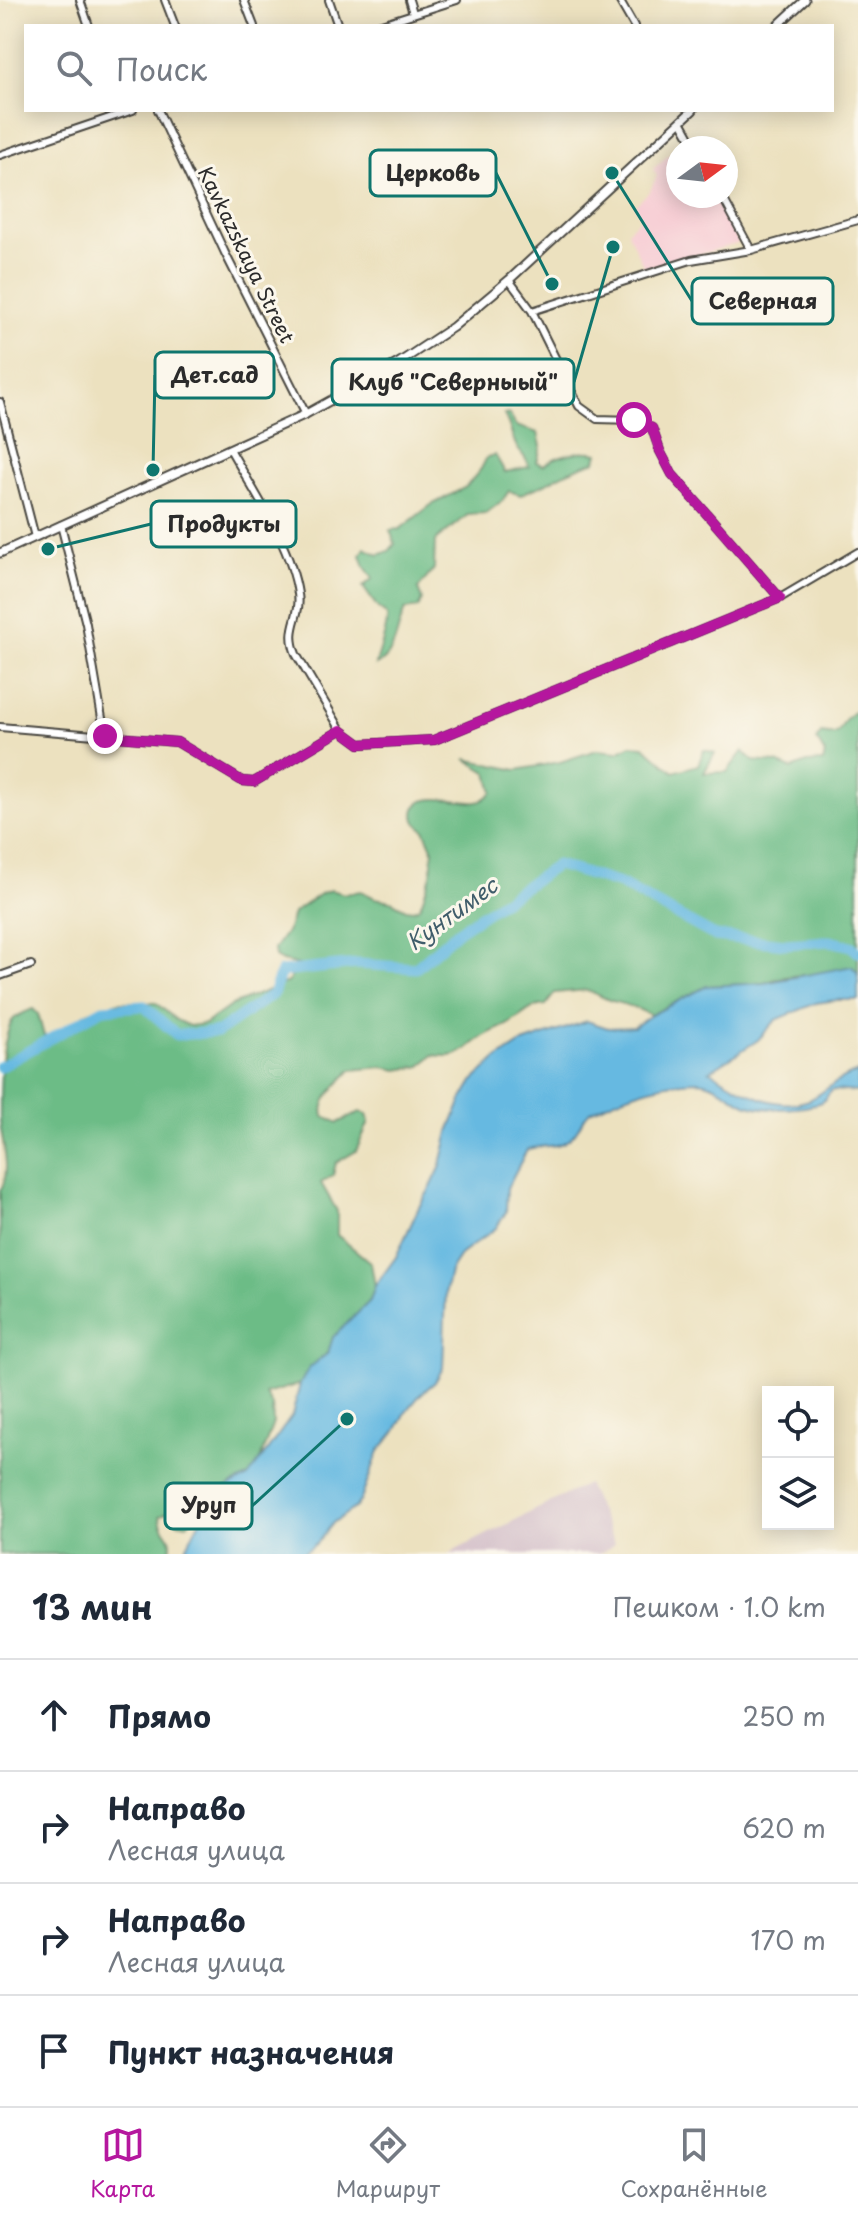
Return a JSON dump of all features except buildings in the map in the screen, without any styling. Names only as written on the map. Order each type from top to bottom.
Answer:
[{"type":"street","points":[[80,0],[88,24]]},
{"type":"street","points":[[165,0],[174,24]]},
{"type":"street","points":[[244,0],[253,24]]},
{"type":"street","points":[[329,0],[337,24]]},
{"type":"street","points":[[409,0],[413,13]]},
{"type":"street","points":[[381,24],[457,0]]},
{"type":"street","points":[[619,0],[633,24]]},
{"type":"street","points":[[779,24],[805,0]]},
{"type":"street","points":[[0,155],[122,112]]},
{"type":"street","name":"Kavkazskaya Street","points":[[159,112],[306,414]]},
{"type":"street","points":[[0,553],[306,414],[400,362],[453,327],[509,280],[683,116],[691,136]]},
{"type":"street","points":[[728,208],[751,250]]},
{"type":"street","points":[[532,311],[691,260],[751,250],[858,220]]},
{"type":"street","points":[[509,280],[532,311],[579,406],[597,419],[634,420],[652,428],[672,474],[780,598]]},
{"type":"street","points":[[1,406],[35,537]]},
{"type":"street","points":[[230,449],[287,554],[299,598],[291,632],[296,654],[341,730],[360,744],[434,740],[780,598],[858,552]]},
{"type":"street","points":[[61,525],[86,624],[105,736]]},
{"type":"street","points":[[0,727],[177,742],[242,781],[254,782],[341,730]]},
{"type":"street","points":[[0,976],[31,965]]},
{"type":"shaded area","points":[[666,157],[666,208],[720,208],[739,243],[645,270],[627,231],[641,218],[634,206],[650,191],[657,176],[653,169]]},
{"type":"shaded area","points":[[587,1484],[615,1544],[599,1554],[448,1554]]},
{"type":"green space","points":[[509,414],[516,426],[538,433],[541,446],[537,462],[543,465],[577,452],[598,453],[596,461],[521,495],[509,491],[486,513],[469,514],[435,541],[434,569],[418,589],[422,600],[418,608],[405,610],[392,648],[376,665],[387,615],[363,587],[373,578],[361,555],[365,548],[379,555],[389,551],[395,544],[390,530],[400,529],[431,505],[466,487],[487,457],[495,455],[505,472],[529,467],[504,415]]},
{"type":"green space","points":[[858,708],[858,973],[707,986],[651,1015],[587,990],[555,993],[546,1005],[532,1009],[457,1055],[433,1055],[421,1066],[398,1070],[383,1067],[351,1070],[327,1097],[324,1116],[338,1123],[360,1112],[367,1114],[369,1122],[356,1151],[336,1163],[333,1175],[321,1183],[337,1211],[337,1235],[371,1263],[375,1286],[370,1301],[334,1337],[328,1352],[300,1384],[265,1394],[272,1405],[273,1423],[257,1468],[248,1477],[217,1492],[187,1524],[177,1522],[174,1514],[167,1512],[160,1516],[170,1537],[169,1554],[0,1554],[0,1191],[6,1165],[0,1095],[5,1043],[14,1019],[33,1009],[38,1014],[44,1036],[52,1036],[90,1011],[119,1002],[156,1003],[176,1020],[189,1026],[205,1024],[232,1005],[288,982],[299,965],[275,957],[274,949],[288,929],[293,913],[320,894],[330,890],[345,894],[361,891],[406,909],[420,907],[431,875],[433,850],[424,829],[415,819],[416,806],[430,799],[477,802],[493,792],[488,773],[466,759],[517,770],[560,762],[597,750],[618,752],[631,745],[644,746],[674,772],[698,765],[704,750],[715,753],[704,773],[727,772],[743,751],[753,761],[777,763],[792,769],[807,763],[823,762],[825,754],[817,740],[821,733],[836,733]]},
{"type":"water","points":[[852,966],[858,973],[858,1000],[816,1003],[776,1020],[758,1040],[710,1071],[756,1096],[783,1103],[809,1100],[858,1072],[858,1092],[832,1090],[817,1104],[774,1109],[746,1104],[703,1082],[672,1083],[636,1092],[592,1110],[575,1134],[564,1143],[527,1150],[507,1188],[506,1212],[496,1228],[461,1254],[450,1271],[446,1290],[443,1368],[435,1382],[406,1412],[396,1431],[379,1451],[356,1507],[334,1522],[318,1542],[302,1554],[181,1554],[217,1492],[248,1477],[292,1416],[300,1384],[309,1368],[328,1353],[333,1337],[370,1301],[375,1286],[396,1257],[440,1168],[449,1132],[462,1100],[474,1080],[497,1059],[520,1044],[587,1021],[608,1028],[634,1027],[707,986],[764,983]]},
{"type":"waterway","name":"Кунтимес","points":[[0,1067],[103,1009],[144,1006],[177,1035],[218,1032],[273,994],[281,972],[357,964],[416,968],[458,931],[557,865],[620,884],[715,936],[785,944],[830,941],[851,946],[858,952]]},
{"type":"place","name":"Северная","points":[[612,173]]},
{"type":"place","name":"Клуб \"Северныый\"","points":[[613,247]]},
{"type":"place","name":"Церковь","points":[[552,284]]},
{"type":"place","name":"Дет.сад","points":[[153,470]]},
{"type":"place","name":"Продукты","points":[[48,549]]},
{"type":"place","name":"Уруп","points":[[347,1419]]},
{"type":"route","points":[[105,736],[177,742],[242,781],[254,782],[341,730],[360,744],[434,740],[780,598],[672,474],[652,428],[634,420]]}]
